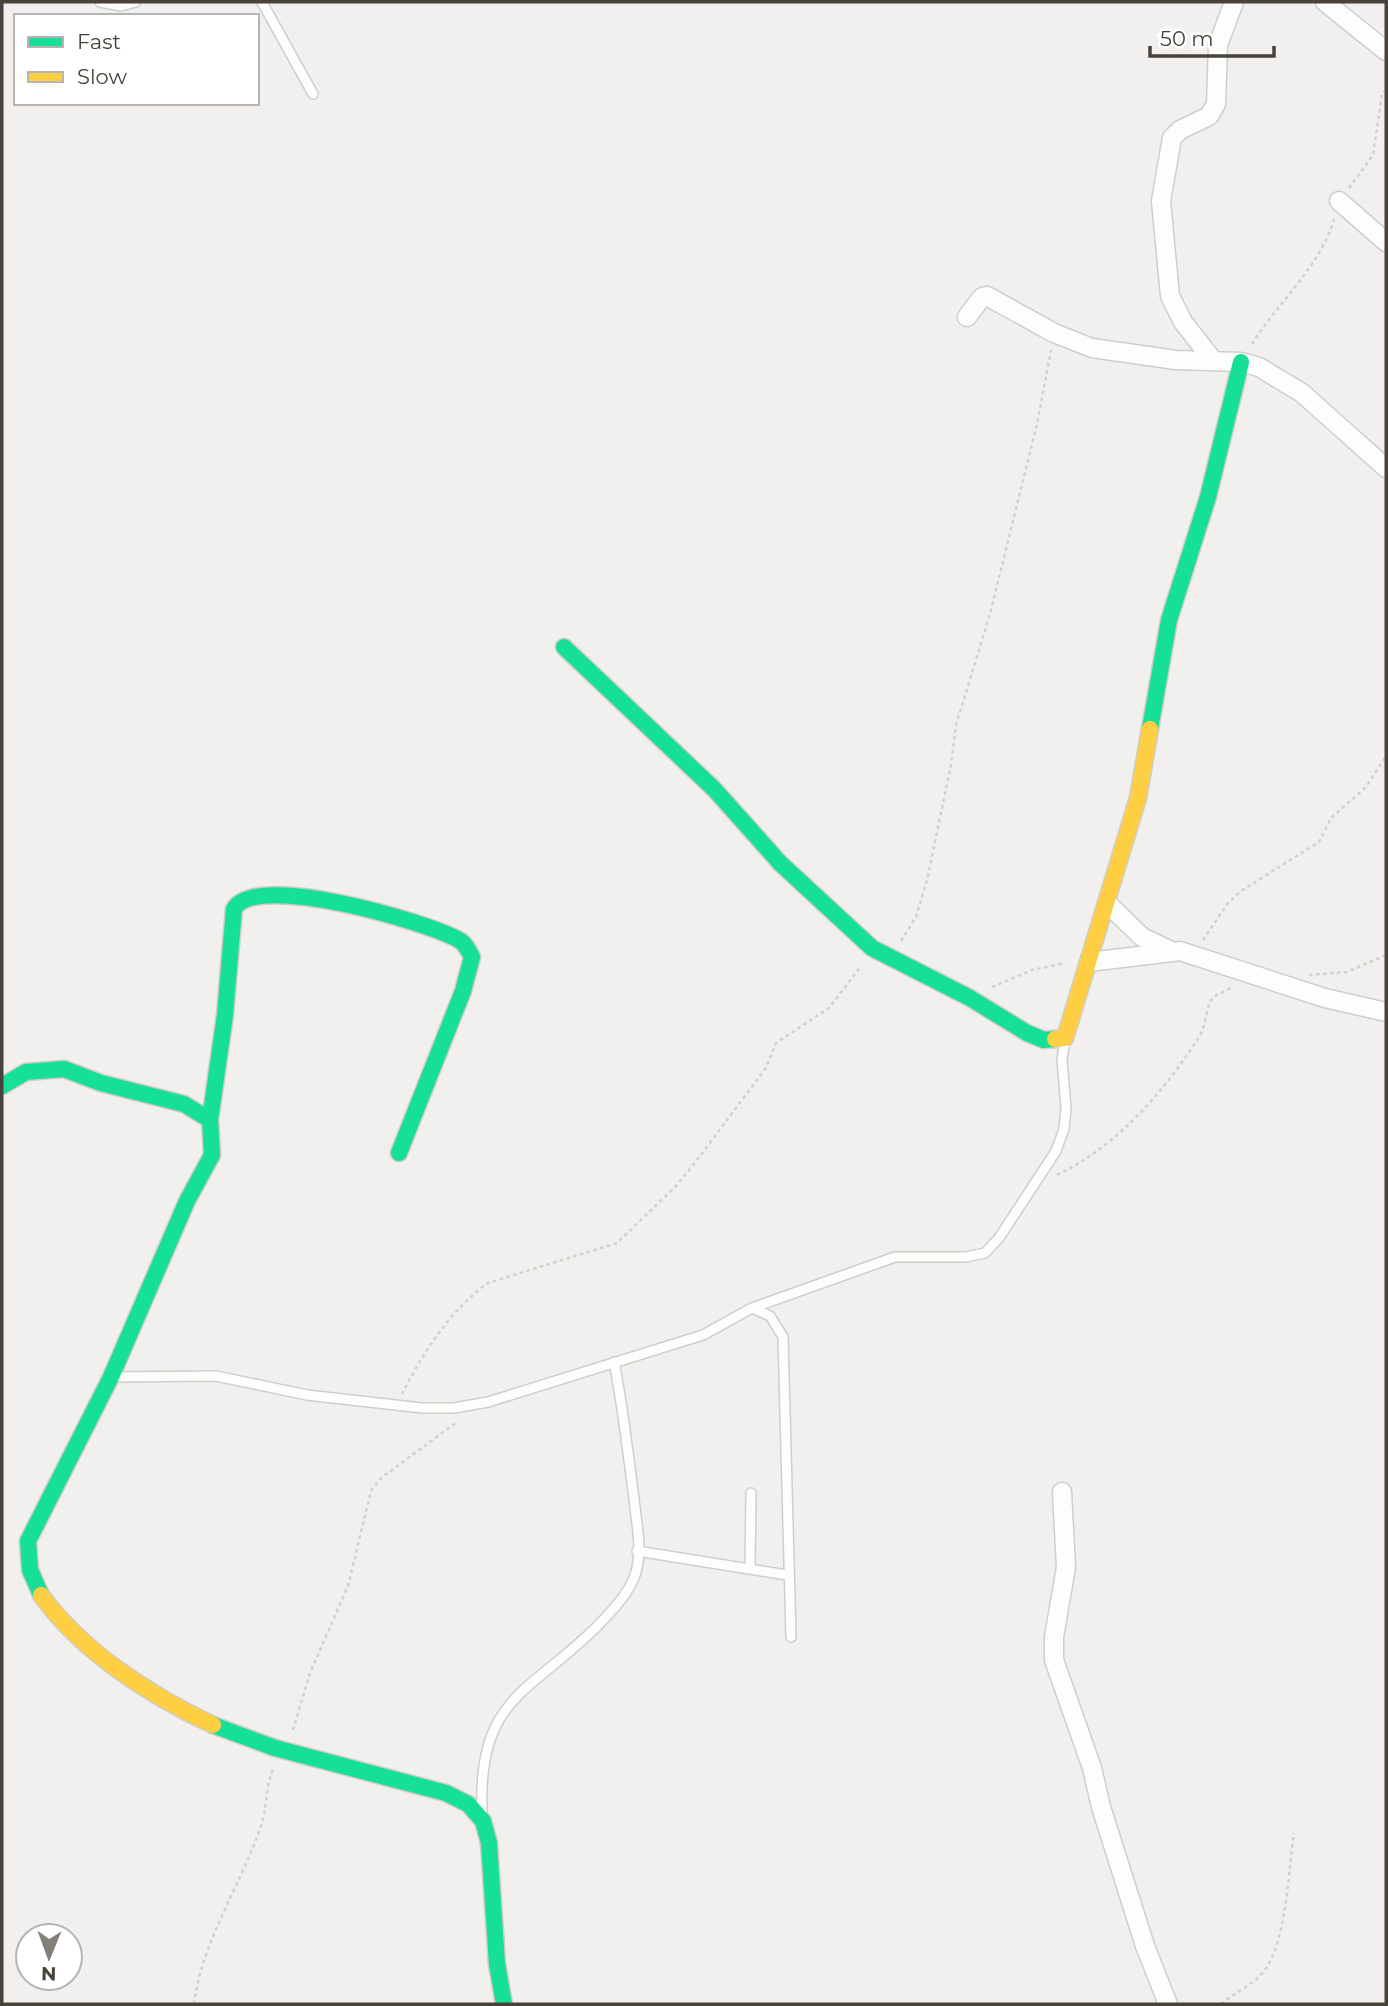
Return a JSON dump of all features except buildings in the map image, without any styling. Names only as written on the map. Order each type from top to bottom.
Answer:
[{"type":"street","points":[[1212,359],[1183,322],[1170,296],[1161,201],[1172,138],[1180,130],[1209,116],[1216,104],[1218,45],[1234,2]]},
{"type":"street","points":[[1337,5],[1386,51]]},
{"type":"street","points":[[1339,201],[1386,243]]},
{"type":"street","points":[[967,317],[982,297],[987,296],[1055,333],[1092,348],[1140,356],[1241,362],[1281,378],[1386,468]]},
{"type":"street","points":[[564,646],[714,789],[780,863],[829,905],[872,948],[971,998],[1027,1033],[1044,1040],[1065,1038],[1108,904],[1147,764],[1169,621],[1208,497],[1241,362]]},
{"type":"street","points":[[399,1153],[463,990],[471,957],[462,941],[344,904],[302,896],[267,893],[247,895],[236,905],[230,931],[228,1007],[210,1120],[212,1156],[176,1226],[111,1377],[28,1541],[26,1557],[39,1593],[57,1618],[93,1649],[162,1698],[220,1728],[285,1750],[446,1793],[468,1804],[483,1821],[489,1843],[497,1964],[504,2004]]},
{"type":"street","points":[[1108,904],[1142,937],[1175,950],[1325,998],[1386,1012]]},
{"type":"street","points":[[1090,962],[1175,950]]},
{"type":"street","points":[[2,1086],[26,1072],[64,1069],[101,1083],[184,1104],[210,1120]]},
{"type":"street","points":[[1062,1492],[1066,1567],[1054,1637],[1054,1660],[1092,1768],[1101,1807],[1145,1946],[1168,2004]]},
{"type":"lane","points":[[100,2],[121,6],[135,2]]},
{"type":"lane","points":[[262,2],[313,94]]},
{"type":"lane","points":[[111,1377],[216,1376],[307,1395],[396,1406],[454,1408],[703,1335],[752,1308],[895,1257],[966,1257],[985,1253],[999,1238],[1056,1151],[1064,1129],[1066,1108],[1062,1059],[1065,1038]]},
{"type":"lane","points":[[752,1308],[770,1316],[783,1337],[791,1637]]},
{"type":"lane","points":[[483,1821],[483,1765],[490,1737],[501,1713],[520,1691],[566,1658],[622,1600],[637,1569],[628,1449],[614,1362]]},
{"type":"lane","points":[[750,1568],[751,1493]]},
{"type":"lane","points":[[637,1551],[788,1576]]},
{"type":"path","points":[[1241,362],[1268,318],[1295,287],[1314,258],[1332,226],[1339,201],[1373,155],[1382,94],[1386,90]]},
{"type":"path","points":[[396,1406],[417,1365],[471,1296],[488,1283],[617,1243],[631,1232],[697,1160],[766,1068],[776,1043],[829,1008],[851,983],[872,948],[898,944],[906,936],[916,917],[927,880],[951,765],[956,725],[990,614],[1038,424],[1055,333]]},
{"type":"path","points":[[1175,950],[1207,937],[1228,903],[1241,891],[1319,842],[1331,818],[1371,781],[1386,756]]},
{"type":"path","points":[[1285,984],[1313,974],[1347,972],[1386,955]]},
{"type":"path","points":[[971,998],[1031,971],[1066,963],[1090,962]]},
{"type":"path","points":[[1036,1180],[1057,1175],[1082,1162],[1126,1127],[1200,1036],[1213,997],[1258,975]]},
{"type":"path","points":[[194,2004],[208,1949],[260,1831],[269,1778],[285,1750],[310,1673],[348,1586],[371,1491],[381,1478],[445,1432],[474,1404]]},
{"type":"path","points":[[1222,2004],[1255,1981],[1273,1956],[1280,1936],[1294,1833]]},
{"type":"traffic: fast","points":[[1150,729],[1169,620],[1208,497],[1241,362]]},
{"type":"traffic: fast","points":[[564,647],[714,789],[780,863],[872,948],[970,998],[1027,1033],[1044,1040],[1055,1039]]},
{"type":"traffic: fast","points":[[210,1120],[225,1015],[234,909],[248,899],[274,895],[342,903],[441,932],[461,941],[472,957],[463,991],[399,1153]]},
{"type":"traffic: fast","points":[[2,1086],[26,1072],[64,1069],[101,1083],[184,1104],[210,1120],[212,1155],[187,1201],[111,1377],[28,1541],[30,1570],[41,1595]]},
{"type":"traffic: fast","points":[[213,1725],[275,1748],[446,1793],[468,1804],[483,1821],[489,1843],[497,1964],[504,2004]]},
{"type":"traffic: slow","points":[[1055,1039],[1065,1038],[1138,798],[1150,729]]},
{"type":"traffic: slow","points":[[41,1595],[76,1635],[97,1654],[142,1686],[213,1725]]}]
